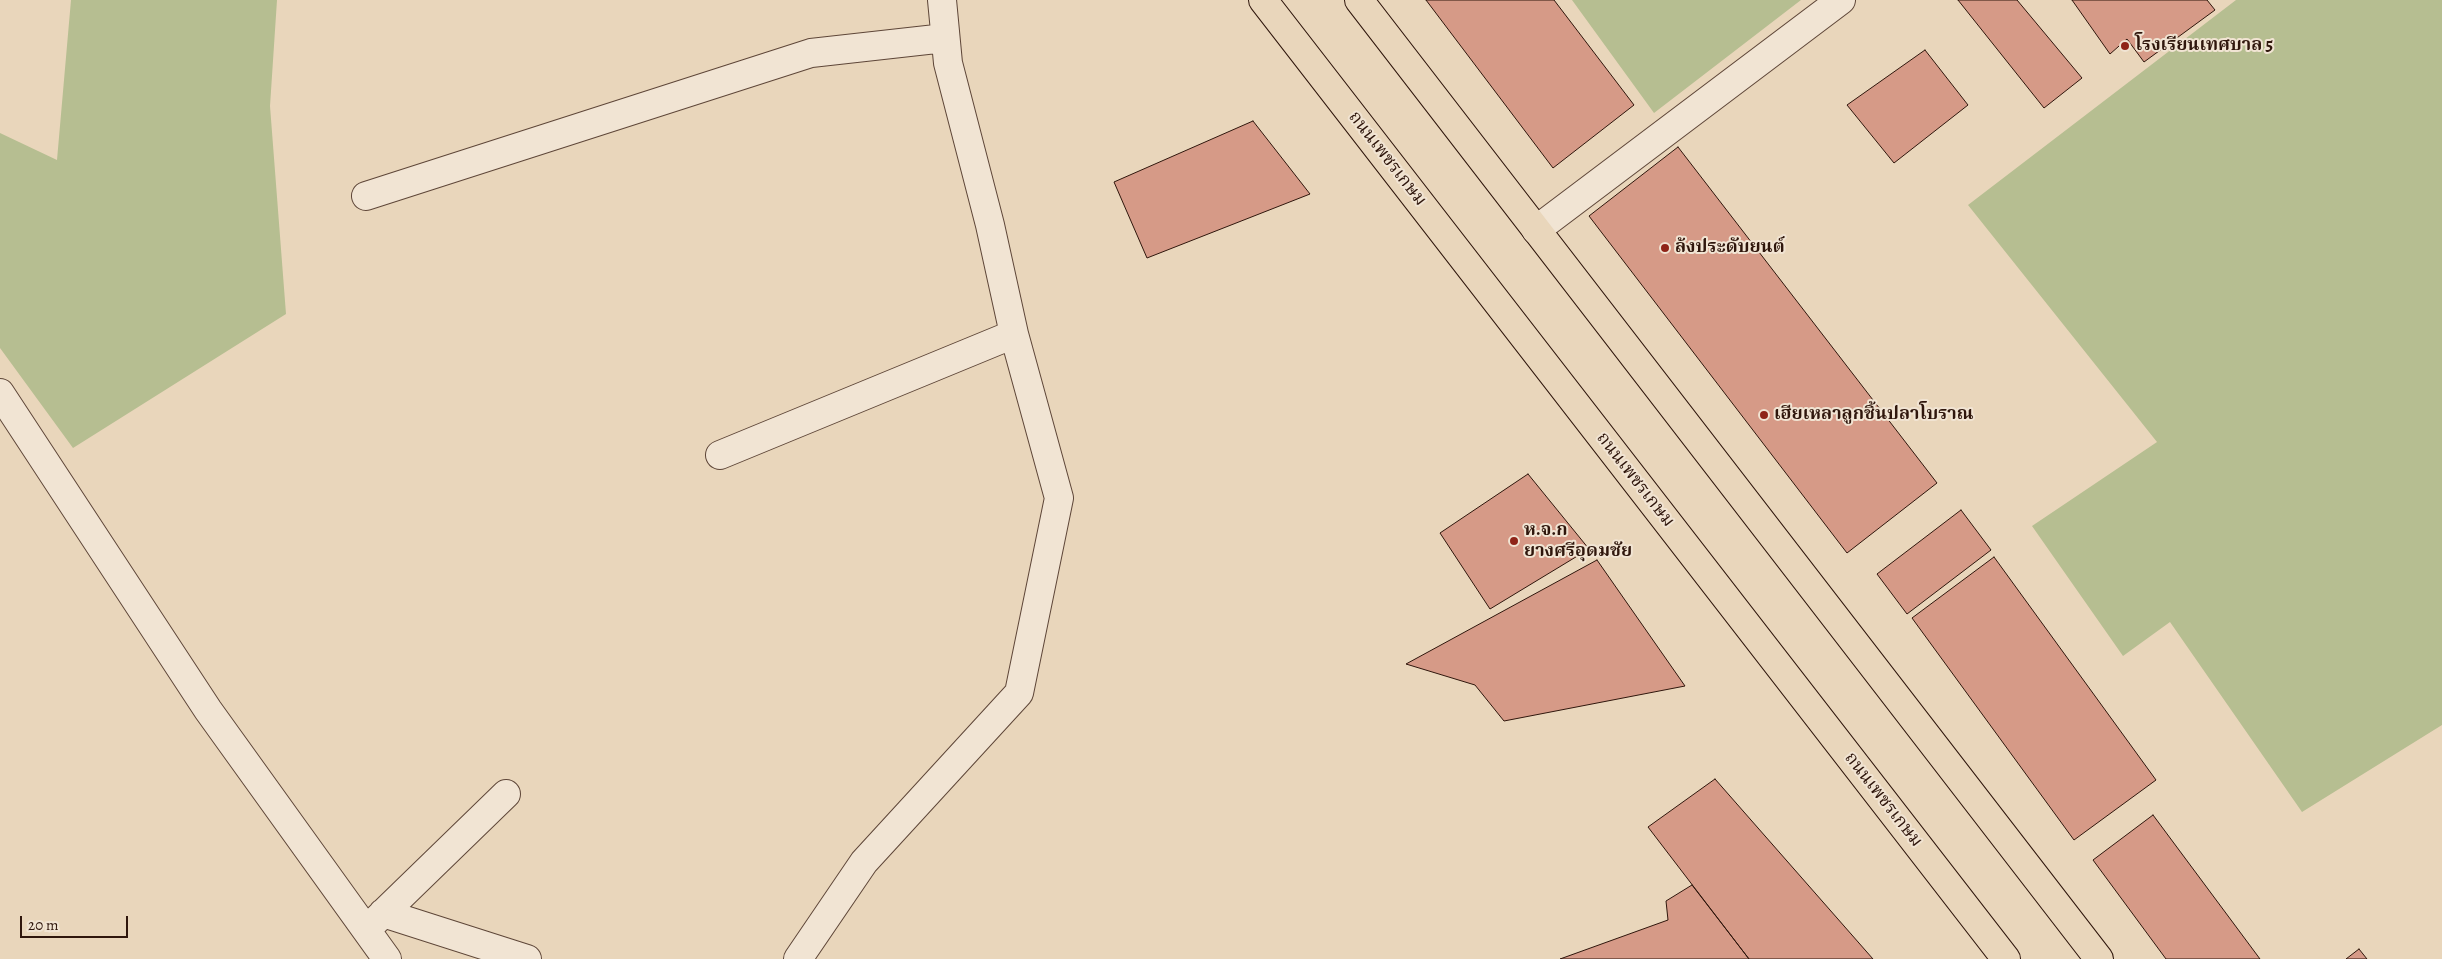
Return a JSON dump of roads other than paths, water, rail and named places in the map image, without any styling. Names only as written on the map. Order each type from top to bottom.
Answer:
[{"type":"main road","name":"ถนนเพชรเกษม","points":[[1263,0],[2006,959]]},
{"type":"main road","points":[[1358,0],[2099,959]]},
{"type":"street","points":[[798,959],[864,862],[1019,693],[1060,498],[1014,334],[990,225],[948,63],[942,0]]},
{"type":"street","points":[[1536,230],[1841,0]]},
{"type":"street","points":[[366,196],[811,53],[945,38]]},
{"type":"street","points":[[720,455],[1014,334]]},
{"type":"street","points":[[0,393],[208,710],[375,921],[387,959]]},
{"type":"street","points":[[375,921],[506,794]]},
{"type":"street","points":[[375,921],[526,959]]},
{"type":"place","name":"โรงเรียนเทศบาล 5","points":[[2125,46]]},
{"type":"place","name":"ล้งประดับยนต์","points":[[1665,248]]},
{"type":"place","name":"เฮียเหลาลูกชิ้นปลาโบราณ","points":[[1764,415]]},
{"type":"place","name":"ห.จ.ก ยางศรีอุดมชัย","points":[[1514,541]]}]
